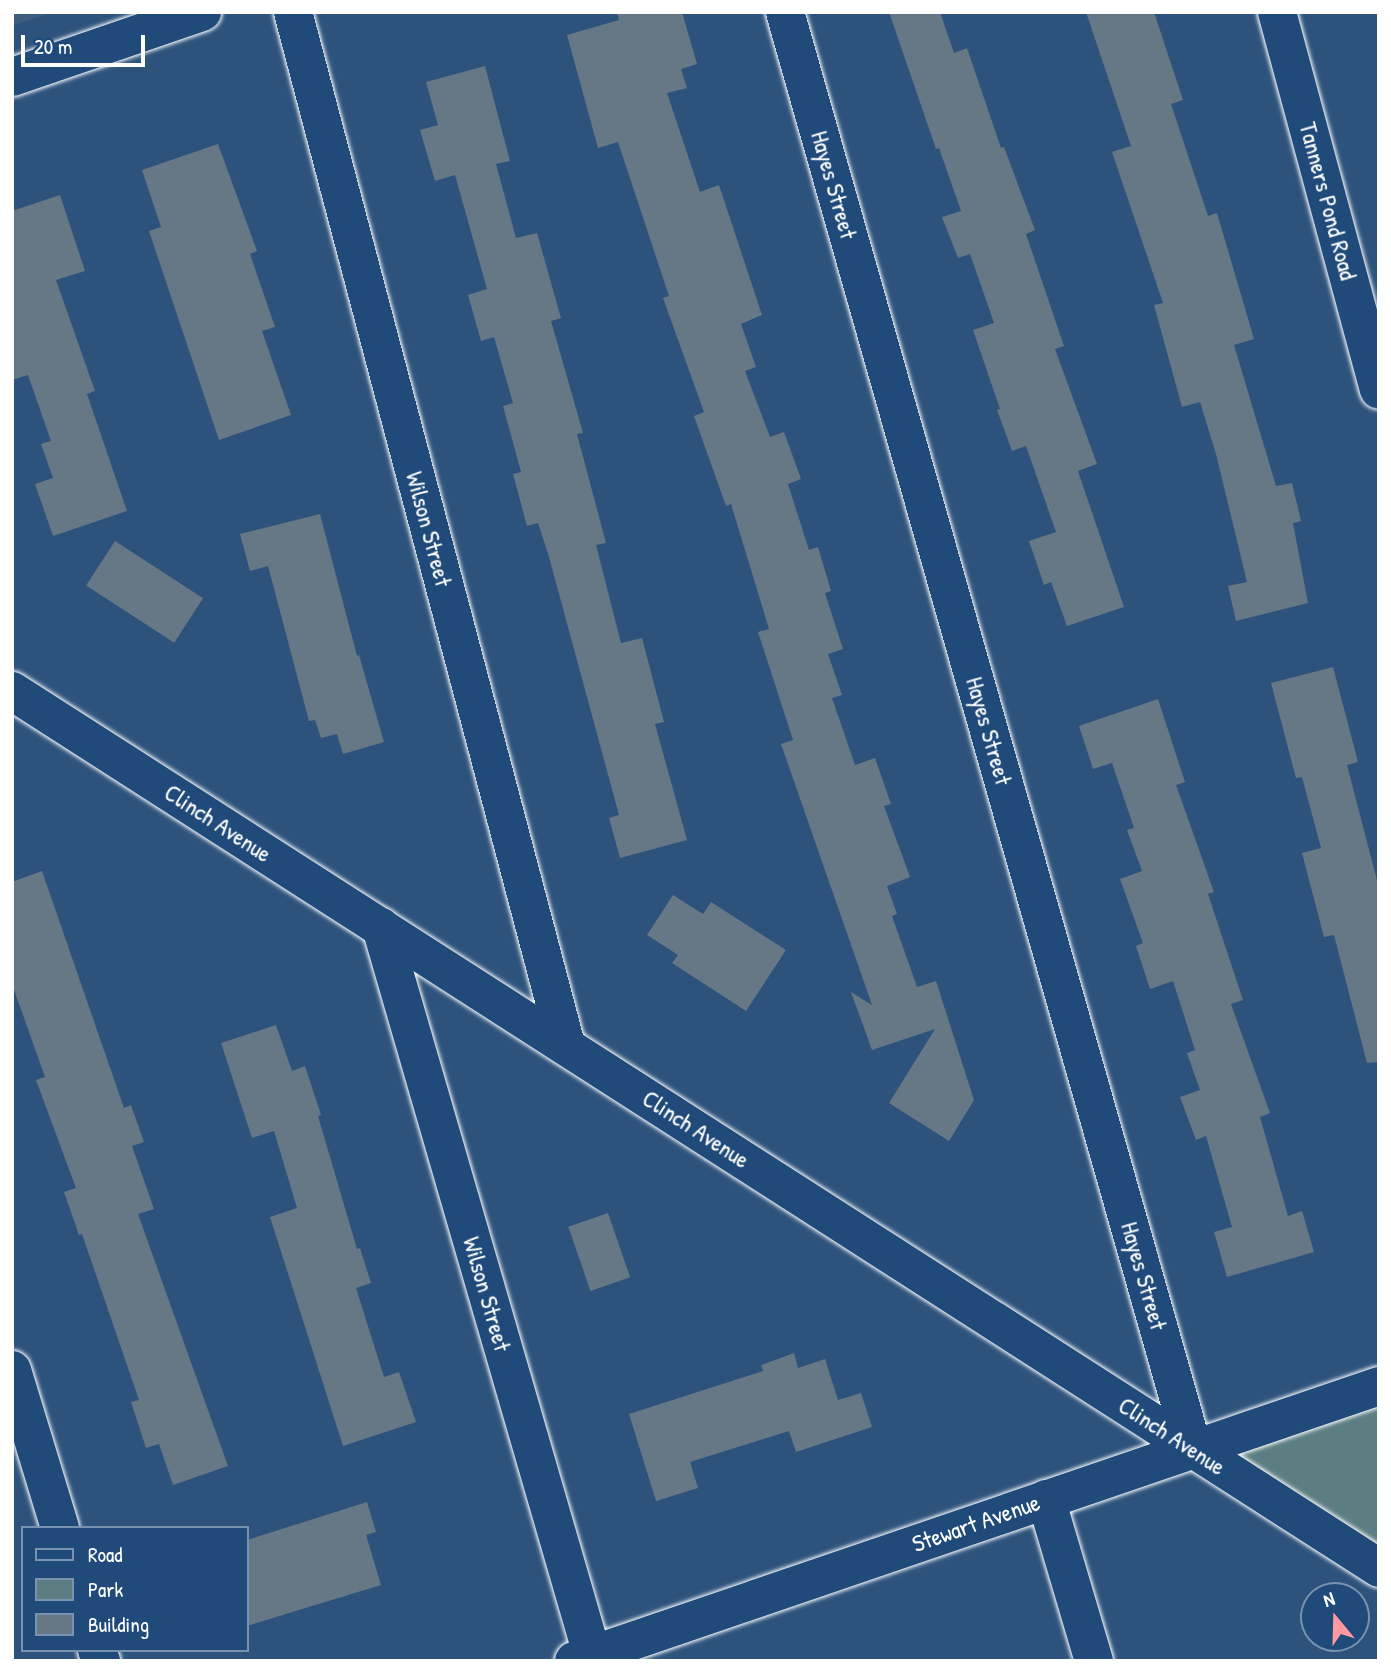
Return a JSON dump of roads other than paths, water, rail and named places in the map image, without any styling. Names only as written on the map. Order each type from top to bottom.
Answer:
[{"type":"street","points":[[12,77],[202,12]]},
{"type":"street","name":"Wilson Street","points":[[293,12],[566,1045]]},
{"type":"street","name":"Hayes Street","points":[[785,12],[1193,1450]]},
{"type":"street","name":"Tanners Pond Road","points":[[1277,12],[1379,389]]},
{"type":"street","name":"Clinch Avenue","points":[[12,691],[1379,1568]]},
{"type":"street","name":"Wilson Street","points":[[381,927],[587,1659]]},
{"type":"street","points":[[12,1370],[59,1526]]},
{"type":"street","name":"Stewart Avenue","points":[[587,1659],[1379,1386]]},
{"type":"street","points":[[1046,1499],[1094,1661]]}]
